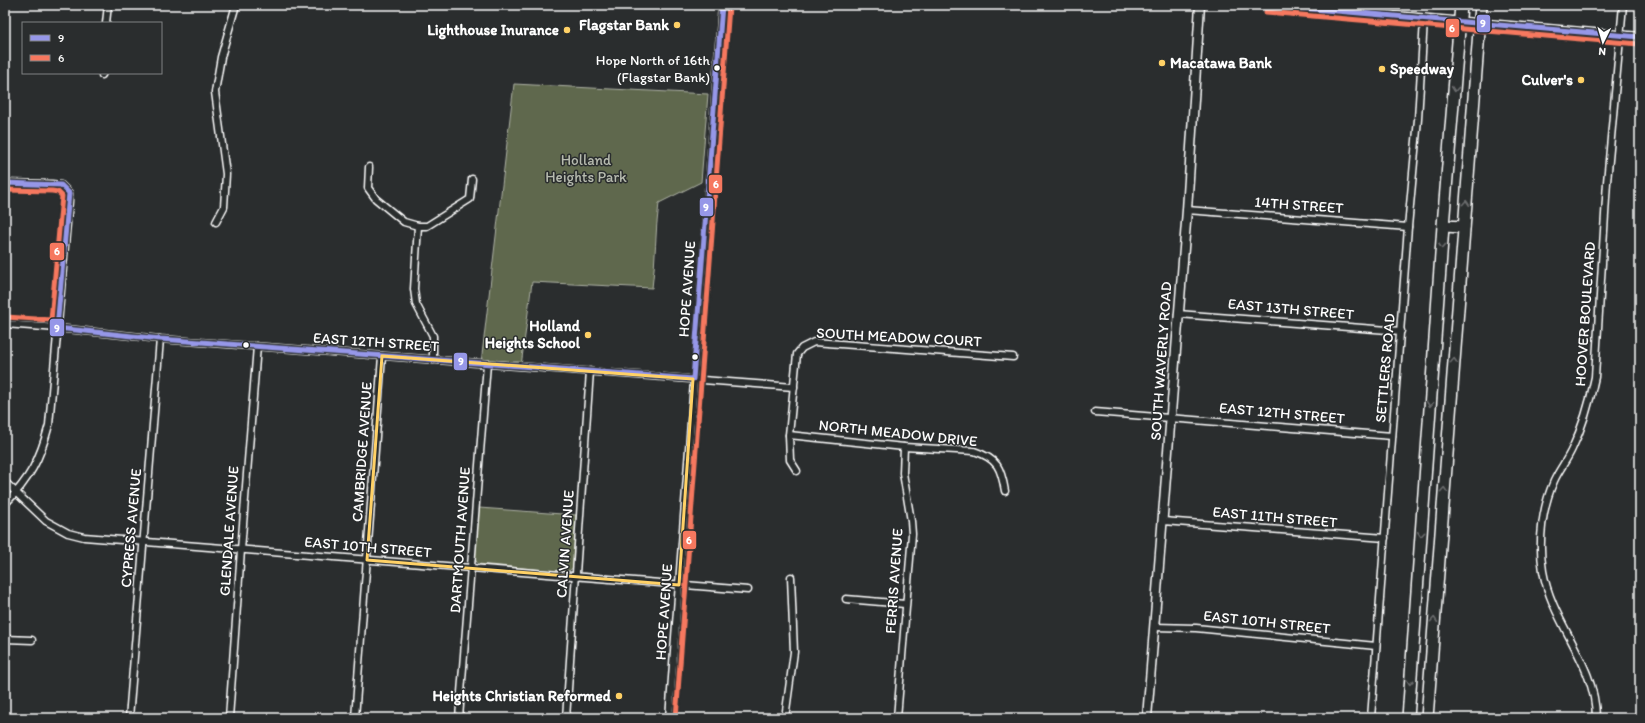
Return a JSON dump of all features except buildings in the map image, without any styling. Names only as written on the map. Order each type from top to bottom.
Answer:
[{"type":"highway","points":[[1408,718],[1443,226],[1461,5]]},
{"type":"highway","points":[[1427,718],[1481,5]]},
{"type":"highway","points":[[1443,226],[1464,228]]},
{"type":"highway","points":[[1413,646],[1423,649],[1432,659]]},
{"type":"main road","name":"SOUTH WAVERLY ROAD","points":[[1147,718],[1187,210],[1200,5]]},
{"type":"main road","points":[[1267,5],[1424,20],[1640,37]]},
{"type":"street","points":[[106,22],[108,5]]},
{"type":"street","points":[[216,222],[224,207],[226,174],[215,92],[221,57],[236,5]]},
{"type":"street","name":"HOPE AVENUE","points":[[669,718],[722,5]]},
{"type":"street","name":"HOOVER BOULEVARD","points":[[1596,718],[1596,702],[1593,687],[1556,610],[1549,592],[1543,571],[1541,548],[1542,526],[1547,502],[1554,482],[1572,450],[1580,430],[1595,377],[1607,182],[1619,35],[1623,5]]},
{"type":"street","name":"SETTLERS ROAD","points":[[1371,718],[1408,227],[1418,122],[1424,20]]},
{"type":"street","points":[[369,167],[368,188],[376,199],[404,222],[418,226],[427,226],[470,199],[472,179]]},
{"type":"street","points":[[5,183],[61,185],[69,193],[51,410],[47,431],[43,449],[27,479],[5,504]]},
{"type":"street","name":"14TH STREET","points":[[1187,210],[1408,227]]},
{"type":"street","points":[[418,226],[414,289],[416,304],[433,336],[433,360]]},
{"type":"street","name":"EAST 13TH STREET","points":[[1178,314],[1401,331]]},
{"type":"street","name":"EAST 12TH STREET","points":[[5,324],[160,339],[794,387]]},
{"type":"street","name":"CYPRESS AVENUE","points":[[129,718],[160,339]]},
{"type":"street","name":"SOUTH MEADOW COURT","points":[[797,471],[790,460],[789,436],[797,354],[802,348],[814,342],[1013,356]]},
{"type":"street","name":"GLENDALE AVENUE","points":[[230,718],[257,346]]},
{"type":"street","name":"CAMBRIDGE AVENUE","points":[[355,718],[382,356]]},
{"type":"street","name":"DARTMOUTH AVENUE","points":[[459,718],[487,364]]},
{"type":"street","name":"CALVIN AVENUE","points":[[566,718],[590,371]]},
{"type":"street","name":"EAST 12TH STREET","points":[[1095,412],[1392,436]]},
{"type":"street","name":"NORTH MEADOW DRIVE","points":[[789,436],[904,447],[974,451],[991,458],[1000,470],[1005,492]]},
{"type":"street","name":"FERRIS AVENUE","points":[[897,718],[905,604],[912,534],[903,473],[904,447]]},
{"type":"street","name":"EAST 10TH STREET","points":[[5,482],[46,521],[68,533],[84,538],[748,590]]},
{"type":"street","name":"EAST 11TH STREET","points":[[1163,521],[1385,538]]},
{"type":"street","points":[[785,718],[794,652],[791,578]]},
{"type":"street","points":[[846,599],[905,604]]},
{"type":"street","name":"EAST 10TH STREET","points":[[1154,627],[1196,628],[1376,646]]},
{"type":"street","points":[[5,639],[32,640]]},
{"type":"highlighted area","points":[[382,356],[693,379],[679,585],[367,560]]},
{"type":"green space","name":"Holland Heights Park","points":[[514,84],[708,94],[701,182],[659,203],[652,288],[532,282],[521,366],[481,363]]},
{"type":"green space","points":[[479,508],[576,515],[573,568],[567,572],[478,564],[475,559]]},
{"type":"transit line","name":"9","points":[[5,183],[61,185],[69,193],[57,328],[160,339],[693,379],[722,5]]},
{"type":"transit line","name":"9","points":[[1267,5],[1640,37]]},
{"type":"transit line","name":"6","points":[[676,718],[729,6]]},
{"type":"transit line","name":"6","points":[[1266,12],[1639,44]]},
{"type":"transit line","name":"6","points":[[5,190],[52,191],[58,192],[62,196],[51,320],[6,317]]},
{"type":"place","name":"Flagstar Bank","points":[[677,25]]},
{"type":"place","name":"Lighthouse Inurance","points":[[567,30]]},
{"type":"place","name":"Macatawa Bank","points":[[1162,63]]},
{"type":"place","name":"Hope North of 16th (Flagstar Bank)","points":[[717,68]]},
{"type":"place","name":"Speedway","points":[[1382,69]]},
{"type":"place","name":"Culver's","points":[[1581,80]]},
{"type":"place","name":"Holland Heights School","points":[[588,335]]},
{"type":"place","name":"Heights Christian Reformed","points":[[619,696]]}]
